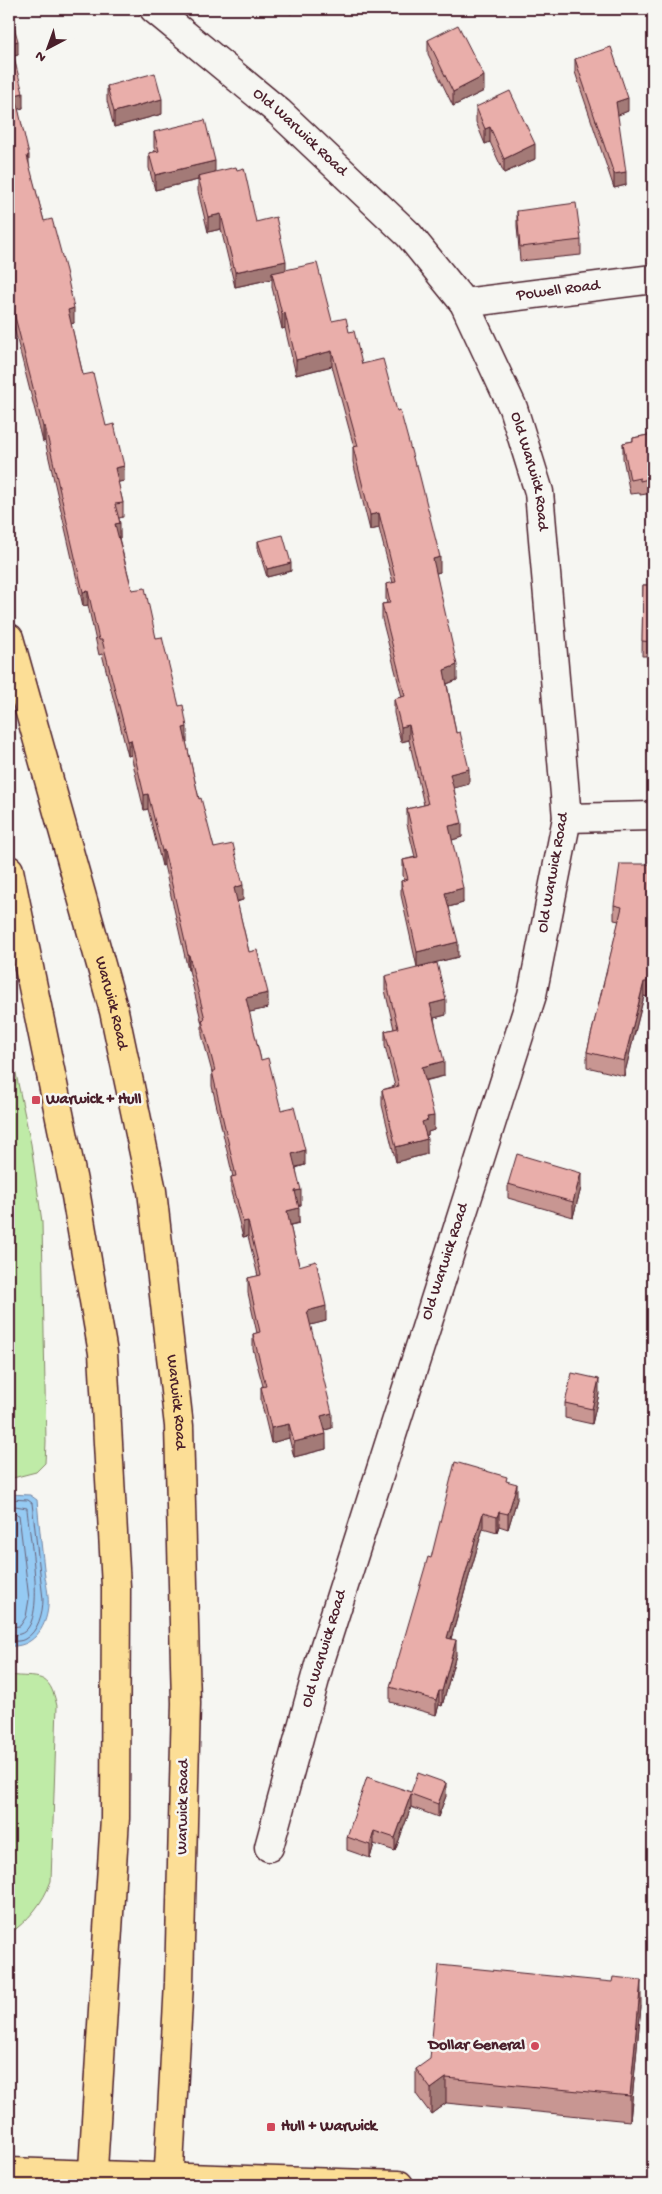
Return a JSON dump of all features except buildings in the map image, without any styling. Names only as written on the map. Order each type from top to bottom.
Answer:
[{"type":"main road","name":"Warwick Road","points":[[9,638],[120,1039],[152,1191],[179,1426],[186,1703],[181,1945],[168,2181]]},
{"type":"main road","points":[[9,870],[74,1187],[103,1353],[116,1587],[115,1818],[92,2180]]},
{"type":"main road","points":[[9,2172],[92,2180],[400,2185]]},
{"type":"street","name":"Old Warwick Road","points":[[154,9],[279,112],[409,235],[464,303],[514,408],[540,492],[567,818],[532,995],[320,1661],[269,1847]]},
{"type":"street","name":"Powell Road","points":[[464,303],[653,280]]},
{"type":"street","points":[[567,818],[653,816]]},
{"type":"green space","points":[[9,1041],[31,1144],[42,1222],[46,1442],[45,1463],[36,1472],[9,1479]]},
{"type":"green space","points":[[9,1675],[35,1677],[46,1681],[54,1694],[57,1706],[51,1881],[44,1897],[34,1911],[9,1934]]},
{"type":"water","points":[[9,1494],[30,1495],[37,1500],[48,1600],[47,1615],[41,1630],[25,1644],[17,1646],[9,1646]]},
{"type":"place","name":"Warwick + Hull","points":[[36,1100]]},
{"type":"place","name":"Dollar General","points":[[535,2046]]},
{"type":"place","name":"Hull + Warwick","points":[[271,2127]]}]
